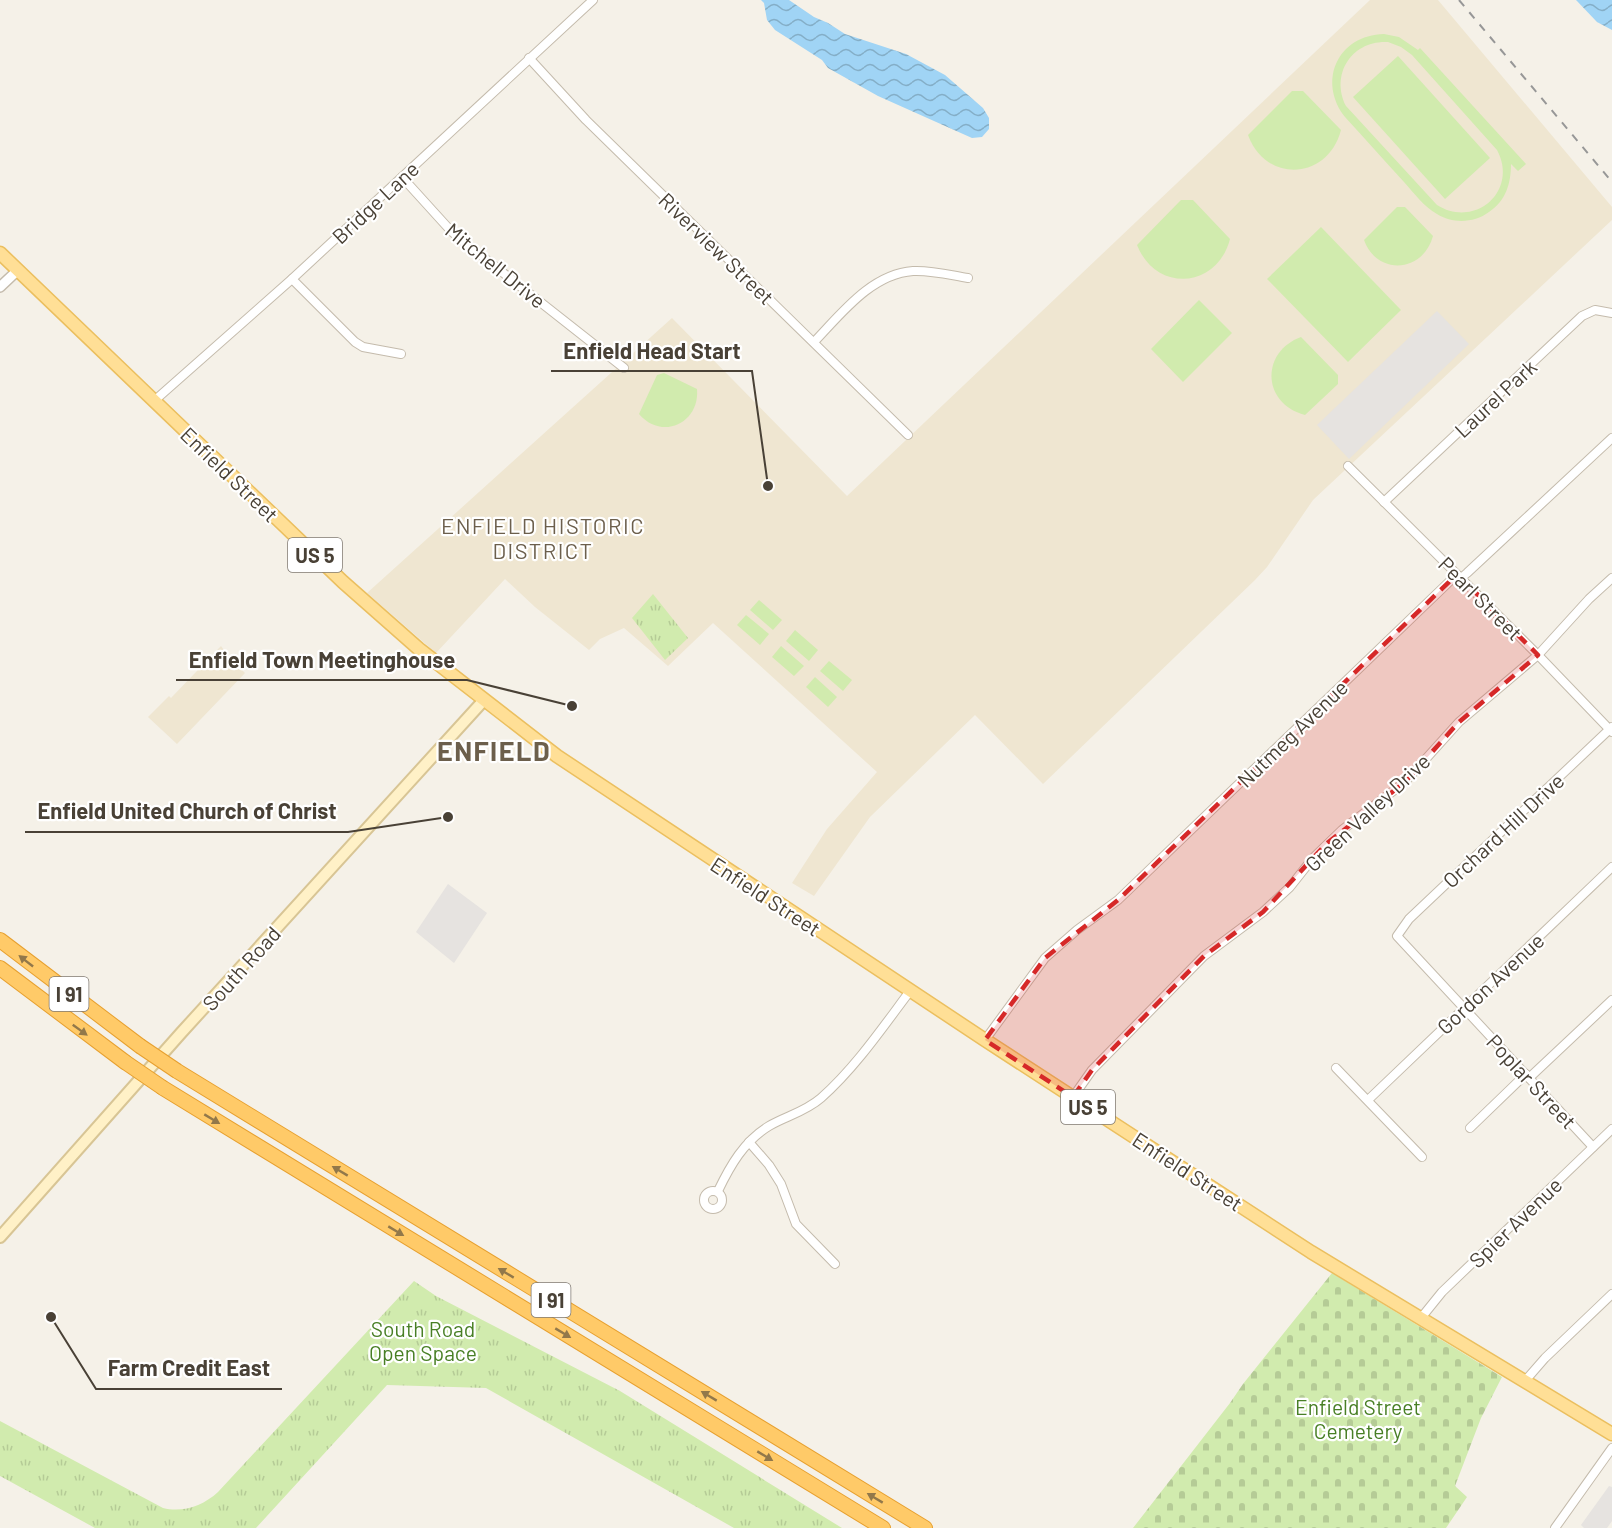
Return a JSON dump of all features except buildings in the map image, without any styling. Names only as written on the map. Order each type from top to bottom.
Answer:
[{"type":"highway","name":"I 91","points":[[0,940],[140,1046],[177,1071],[925,1528]]},
{"type":"highway","name":"I 91","points":[[0,969],[163,1088],[883,1528]]},
{"type":"main road","name":"Enfield Street","points":[[0,253],[343,582],[419,649],[579,772],[985,1041],[1311,1252],[1612,1434]]},
{"type":"main road","name":"South Road","points":[[0,1238],[189,1024],[484,700]]},
{"type":"street","name":"Bridge Lane","points":[[154,401],[292,279],[593,0]]},
{"type":"street","name":"Riverview Street","points":[[529,58],[586,120],[908,435]]},
{"type":"street","name":"Mitchell Drive","points":[[402,177],[451,231],[624,368]]},
{"type":"street","points":[[0,287],[18,270]]},
{"type":"street","points":[[814,342],[876,282],[893,275],[913,271],[938,272],[968,278]]},
{"type":"street","points":[[292,279],[355,342],[363,347],[401,354]]},
{"type":"street","name":"Laurel Park","points":[[1384,502],[1582,316],[1596,310],[1612,313]]},
{"type":"street","name":"Nutmeg Avenue","points":[[985,1041],[1046,958],[1077,930],[1118,900],[1450,581],[1461,578],[1612,438]]},
{"type":"street","name":"Pearl Street","points":[[1348,466],[1611,730]]},
{"type":"street","name":"Green Valley Drive","points":[[1073,1097],[1092,1071],[1204,956],[1222,940],[1263,912],[1290,887],[1313,858],[1334,837],[1405,782],[1459,722],[1538,655],[1589,599],[1612,578]]},
{"type":"street","name":"Orchard Hill Drive","points":[[1397,936],[1409,919],[1611,730]]},
{"type":"street","name":"Gordon Avenue","points":[[1368,1100],[1612,867]]},
{"type":"street","name":"Poplar Street","points":[[1397,936],[1593,1147]]},
{"type":"street","points":[[718,1191],[729,1170],[749,1142],[768,1126],[800,1114],[821,1098],[881,1030],[910,991]]},
{"type":"street","points":[[1470,1128],[1612,1000]]},
{"type":"street","points":[[1336,1068],[1422,1157]]},
{"type":"street","name":"Spier Avenue","points":[[1421,1318],[1442,1292],[1612,1129]]},
{"type":"street","points":[[749,1142],[769,1165],[781,1184],[796,1224],[835,1264]]},
{"type":"street","points":[[1525,1381],[1545,1358],[1612,1294]]},
{"type":"street","points":[[1555,1528],[1612,1448]]},
{"type":"highlighted area","points":[[1461,578],[1538,655],[1459,722],[1405,782],[1326,844],[1263,912],[1204,956],[1092,1070],[1073,1097],[985,1040],[1045,958],[1118,900],[1450,581]]},
{"type":"shaded area","points":[[1370,0],[1438,0],[1612,207],[1612,220],[1313,500],[1267,567],[1255,580],[1043,784],[975,715],[870,817],[814,896],[792,883],[827,829],[877,772],[713,623],[668,666],[624,628],[600,639],[589,650],[535,607],[505,579],[436,653],[367,593],[672,318],[847,496]]},
{"type":"shaded area","points":[[1437,311],[1469,344],[1349,459],[1317,425]]},
{"type":"shaded area","points":[[221,646],[245,673],[177,744],[148,717],[169,696],[171,698]]},
{"type":"shaded area","points":[[448,884],[487,913],[454,963],[416,932]]},
{"type":"shaded area","points":[[1609,1486],[1612,1487],[1612,1521],[1607,1528],[1584,1528],[1581,1525]]},
{"type":"green space","points":[[1384,34],[1399,37],[1418,50],[1420,48],[1526,164],[1518,171],[1511,164],[1506,191],[1495,208],[1483,216],[1463,221],[1443,217],[1432,211],[1419,200],[1345,117],[1337,103],[1333,89],[1333,75],[1344,51],[1355,42],[1368,36]],"holes":[[[1388,42],[1412,55],[1497,150],[1502,165],[1502,179],[1498,192],[1490,202],[1478,209],[1466,212],[1451,211],[1437,205],[1346,106],[1341,82],[1343,71],[1355,53],[1375,43]]]},
{"type":"green space","points":[[1398,56],[1490,158],[1445,199],[1353,97]]},
{"type":"green space","points":[[1292,91],[1303,91],[1341,130],[1334,147],[1324,159],[1296,170],[1282,168],[1268,162],[1257,151],[1248,135]]},
{"type":"green space","points":[[1181,200],[1193,200],[1230,239],[1223,256],[1213,268],[1200,276],[1186,279],[1171,277],[1158,271],[1146,261],[1137,245]]},
{"type":"green space","points":[[1397,207],[1405,207],[1433,236],[1428,248],[1420,257],[1410,263],[1400,265],[1379,260],[1370,252],[1364,240]]},
{"type":"green space","points":[[1321,227],[1401,310],[1348,362],[1267,279]]},
{"type":"green space","points":[[1199,300],[1232,333],[1183,382],[1151,349]]},
{"type":"green space","points":[[1301,337],[1338,375],[1338,384],[1305,415],[1291,409],[1280,400],[1274,389],[1272,378],[1273,365],[1278,354],[1288,344]]},
{"type":"green space","points":[[664,373],[697,389],[696,401],[686,419],[668,427],[648,422],[639,414],[657,375]]},
{"type":"green space","points":[[653,594],[688,638],[665,660],[632,618]]},
{"type":"green space","points":[[759,600],[782,620],[773,630],[750,610]]},
{"type":"green space","points":[[746,615],[769,634],[760,645],[737,625]]},
{"type":"green space","points":[[795,630],[818,650],[809,661],[786,641]]},
{"type":"green space","points":[[781,646],[804,666],[794,676],[772,657]]},
{"type":"green space","points":[[829,661],[852,680],[843,691],[820,671]]},
{"type":"green space","points":[[815,677],[837,697],[828,707],[806,687]]},
{"type":"green space","name":"Enfield Street Cemetery","points":[[1332,1273],[1502,1377],[1481,1418],[1455,1486],[1467,1497],[1446,1528],[1133,1528],[1243,1384]]},
{"type":"green space","name":"South Road Open Space","points":[[414,1281],[436,1296],[620,1391],[842,1528],[734,1528],[486,1388],[387,1385],[256,1528],[95,1528],[0,1476],[0,1421],[163,1508],[178,1510],[199,1505],[218,1492]]},
{"type":"water","points":[[761,0],[789,0],[845,34],[906,54],[945,75],[983,108],[989,118],[989,129],[982,137],[972,138],[878,96],[828,68],[822,60],[775,30],[767,20],[764,3]]},
{"type":"water","points":[[1576,0],[1612,0],[1612,30],[1597,22]]},
{"type":"railway","points":[[1459,0],[1612,182]]},
{"type":"place","name":"Enfield Head Start","points":[[768,486]]},
{"type":"place","name":"Enfield Town Meetinghouse","points":[[572,706]]},
{"type":"place","name":"Enfield United Church of Christ","points":[[448,817]]},
{"type":"place","name":"Farm Credit East","points":[[51,1317]]},
{"type":"district","name":"ENFIELD HISTORIC DISTRICT","points":[[543,538]]},
{"type":"district","name":"ENFIELD","points":[[494,750]]}]
